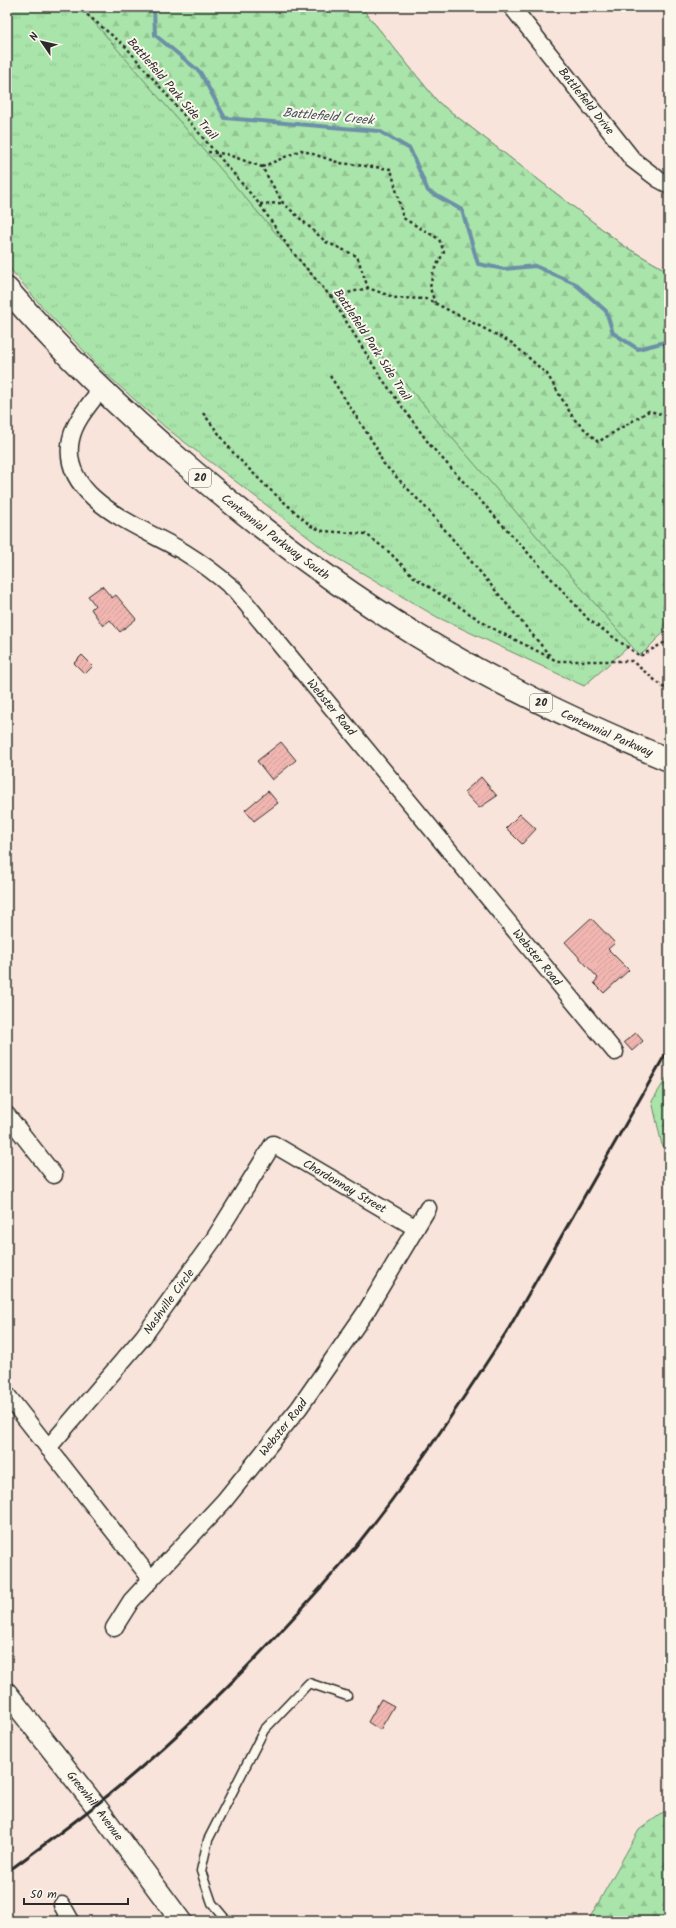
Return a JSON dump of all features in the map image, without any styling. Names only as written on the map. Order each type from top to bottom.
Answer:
[{"type":"main road","name":"Centennial Parkway South","points":[[7,289],[41,329],[101,390],[141,427],[229,503],[320,571],[418,636]]},
{"type":"main road","name":"Centennial Parkway","points":[[418,636],[544,704],[669,760]]},
{"type":"street","name":"Battlefield Drive","points":[[512,7],[633,160],[658,179],[669,185]]},
{"type":"street","name":"Webster Road","points":[[101,390],[77,424],[71,440],[70,452],[72,464],[78,480],[89,493],[129,524],[184,552],[219,576],[235,590],[615,1052]]},
{"type":"street","points":[[7,1115],[54,1175]]},
{"type":"street","name":"Chardonnay Street","points":[[273,1144],[416,1228]]},
{"type":"street","name":"Nashville Circle","points":[[48,1448],[144,1336],[214,1239],[273,1144]]},
{"type":"street","name":"Webster Road","points":[[114,1628],[131,1601],[224,1501],[298,1408],[367,1310],[428,1208]]},
{"type":"street","points":[[7,1395],[151,1579]]},
{"type":"street","name":"Greenhill Avenue","points":[[7,1693],[95,1805],[181,1921]]},
{"type":"street","points":[[62,1905],[71,1921]]},
{"type":"lane","points":[[226,1921],[212,1903],[201,1870],[208,1840],[264,1730],[309,1683],[347,1696]]},
{"type":"path","name":"Battlefield Park Side Trail","points":[[78,7],[126,47],[259,204],[289,248],[331,297],[380,376],[430,445],[589,620],[640,656],[669,640]]},
{"type":"path","points":[[262,167],[301,150],[340,163],[392,169],[403,218],[439,239],[444,252],[433,272],[430,288],[435,303]]},
{"type":"path","points":[[208,152],[226,154],[262,167],[283,203],[326,242],[357,256],[368,288]]},
{"type":"path","points":[[259,204],[283,203]]},
{"type":"path","points":[[331,297],[368,288],[396,298],[428,299],[512,343],[547,374],[574,419],[598,442],[649,411],[669,416]]},
{"type":"path","points":[[330,376],[376,447],[382,463],[430,512],[552,658]]},
{"type":"path","points":[[203,413],[235,455],[267,487],[311,526],[323,531],[366,534],[389,552],[414,577],[490,627],[557,661],[632,661],[669,692]]},
{"type":"green space","points":[[7,7],[361,7],[438,102],[624,246],[669,272],[669,611],[584,686],[437,617],[330,554],[165,427],[106,374],[44,309],[7,265]]},
{"type":"green space","points":[[81,7],[361,7],[438,102],[624,246],[669,272],[669,627],[640,656]]},
{"type":"green space","points":[[669,1074],[669,1149],[662,1145],[652,1101]]},
{"type":"green space","points":[[669,1808],[669,1921],[588,1921],[639,1830]]},
{"type":"building","points":[[102,586],[112,598],[116,595],[136,619],[120,632],[110,620],[103,626],[91,609],[95,605],[88,596]]},
{"type":"building","points":[[82,655],[93,666],[85,674],[74,663]]},
{"type":"building","points":[[281,742],[296,760],[272,780],[257,761]]},
{"type":"building","points":[[481,777],[497,796],[479,808],[464,792]]},
{"type":"building","points":[[268,791],[278,803],[254,821],[245,810]]},
{"type":"building","points":[[520,814],[536,829],[522,844],[506,828]]},
{"type":"building","points":[[591,918],[615,943],[608,949],[629,970],[604,993],[594,983],[598,978],[565,942]]},
{"type":"building","points":[[636,1033],[643,1041],[632,1051],[624,1042]]},
{"type":"building","points":[[381,1699],[394,1706],[380,1730],[368,1722]]},
{"type":"waterway","name":"Battlefield Creek","points":[[154,7],[155,35],[200,72],[225,118],[379,131],[410,149],[428,191],[462,210],[478,264],[504,269],[535,266],[574,283],[606,311],[613,333],[638,349],[669,341]]},
{"type":"railway","points":[[7,1872],[104,1799],[190,1723],[283,1629],[334,1573],[361,1540],[438,1436],[509,1328],[669,1048]]}]
